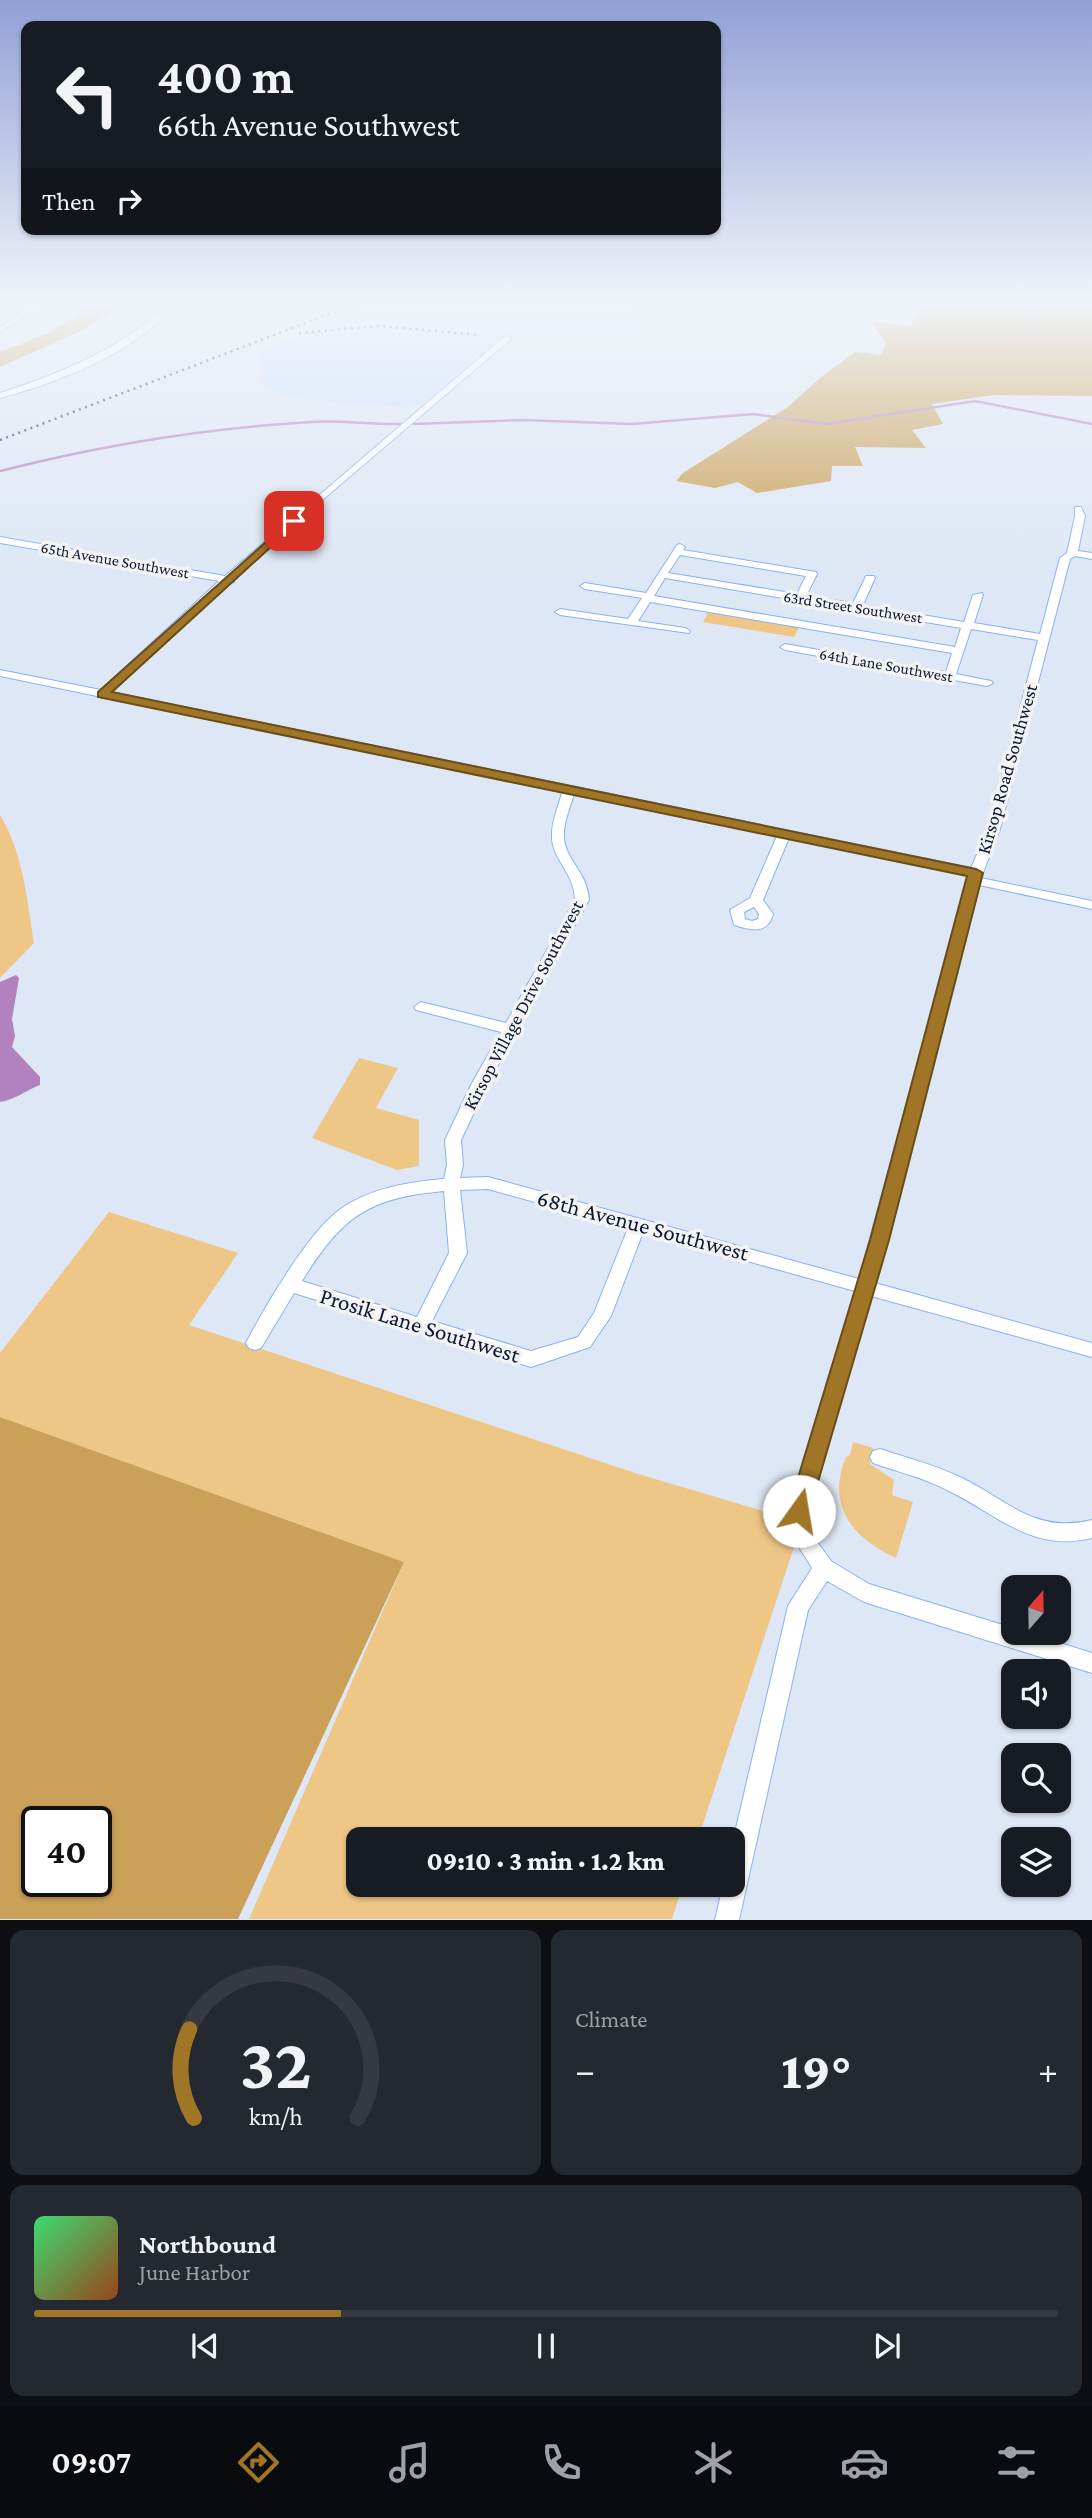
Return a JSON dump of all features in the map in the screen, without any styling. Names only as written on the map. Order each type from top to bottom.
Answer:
[{"type":"street","points":[[103,694],[230,580],[262,547],[447,391]]},
{"type":"street","name":"Kirsop Road Southwest","points":[[824,1569],[808,1547],[799,1511],[865,1286],[975,877],[993,829],[1065,558],[1072,554],[1080,516],[1078,509]]},
{"type":"street","name":"65th Avenue Southwest","points":[[0,540],[230,580]]},
{"type":"street","points":[[631,623],[678,549],[812,574],[800,598]]},
{"type":"street","points":[[1072,554],[1092,555]]},
{"type":"street","name":"63rd Street Southwest","points":[[662,575],[1044,638]]},
{"type":"street","points":[[857,607],[870,578]]},
{"type":"street","points":[[585,586],[958,651]]},
{"type":"street","points":[[950,676],[978,595]]},
{"type":"street","points":[[560,612],[685,631]]},
{"type":"street","name":"64th Lane Southwest","points":[[785,647],[988,682]]},
{"type":"street","points":[[0,673],[784,834],[1092,905]]},
{"type":"street","name":"Kirsop Village Drive Southwest","points":[[422,1324],[458,1253],[451,1183],[456,1166],[453,1140],[509,1030],[582,900],[582,882],[559,845],[562,814],[569,790]]},
{"type":"street","points":[[755,900],[784,834]]},
{"type":"street","points":[[421,1007],[509,1030]]},
{"type":"street","name":"68th Avenue Southwest","points":[[255,1343],[290,1285],[333,1224],[374,1197],[451,1183],[488,1183],[1092,1350]]},
{"type":"street","name":"Prosik Lane Southwest","points":[[290,1285],[531,1359],[584,1342],[602,1316],[638,1223]]},
{"type":"street","points":[[880,1457],[955,1484],[1010,1519],[1056,1534],[1084,1532]]},
{"type":"street","points":[[727,1920],[798,1606],[824,1569],[864,1592],[885,1600],[1092,1663]]},
{"type":"shaded area","points":[[276,391],[437,391],[423,403],[407,407],[319,401]]},
{"type":"shaded area","points":[[806,391],[1092,391],[1092,396],[993,395],[932,404],[943,424],[912,430],[926,448],[855,447],[863,466],[832,466],[831,481],[757,493],[738,482],[715,488],[676,481],[683,473],[788,407]]},
{"type":"shaded area","points":[[708,612],[799,627],[794,637],[703,622]]},
{"type":"shaded area","points":[[0,815],[19,861],[34,943],[0,978]]},
{"type":"shaded area","points":[[16,975],[19,978],[12,1019],[15,1036],[12,1047],[40,1077],[40,1085],[0,1102],[0,982]]},
{"type":"shaded area","points":[[359,1058],[398,1068],[376,1108],[419,1120],[419,1166],[397,1170],[312,1138]]},
{"type":"shaded area","points":[[109,1212],[238,1253],[189,1325],[638,1474],[783,1517],[794,1547],[702,1827],[346,1827],[346,1897],[679,1897],[672,1919],[249,1919],[404,1562],[0,1417],[0,1353]]},
{"type":"shaded area","points":[[0,1417],[404,1562],[238,1919],[0,1919]]},
{"type":"shaded area","points":[[853,1442],[873,1448],[870,1464],[894,1480],[892,1495],[913,1502],[896,1558],[867,1541],[847,1518],[841,1505],[841,1474]]},
{"type":"waterway","points":[[414,424],[523,420],[632,424],[753,414],[827,424],[975,401],[1092,424]]},
{"type":"waterway","points":[[0,471],[77,453],[193,433],[322,422],[402,424]]},
{"type":"railway","points":[[0,440],[129,391]]},
{"type":"route","points":[[294,521],[262,547],[194,614],[103,694],[976,873],[879,1240],[799,1511]]}]
